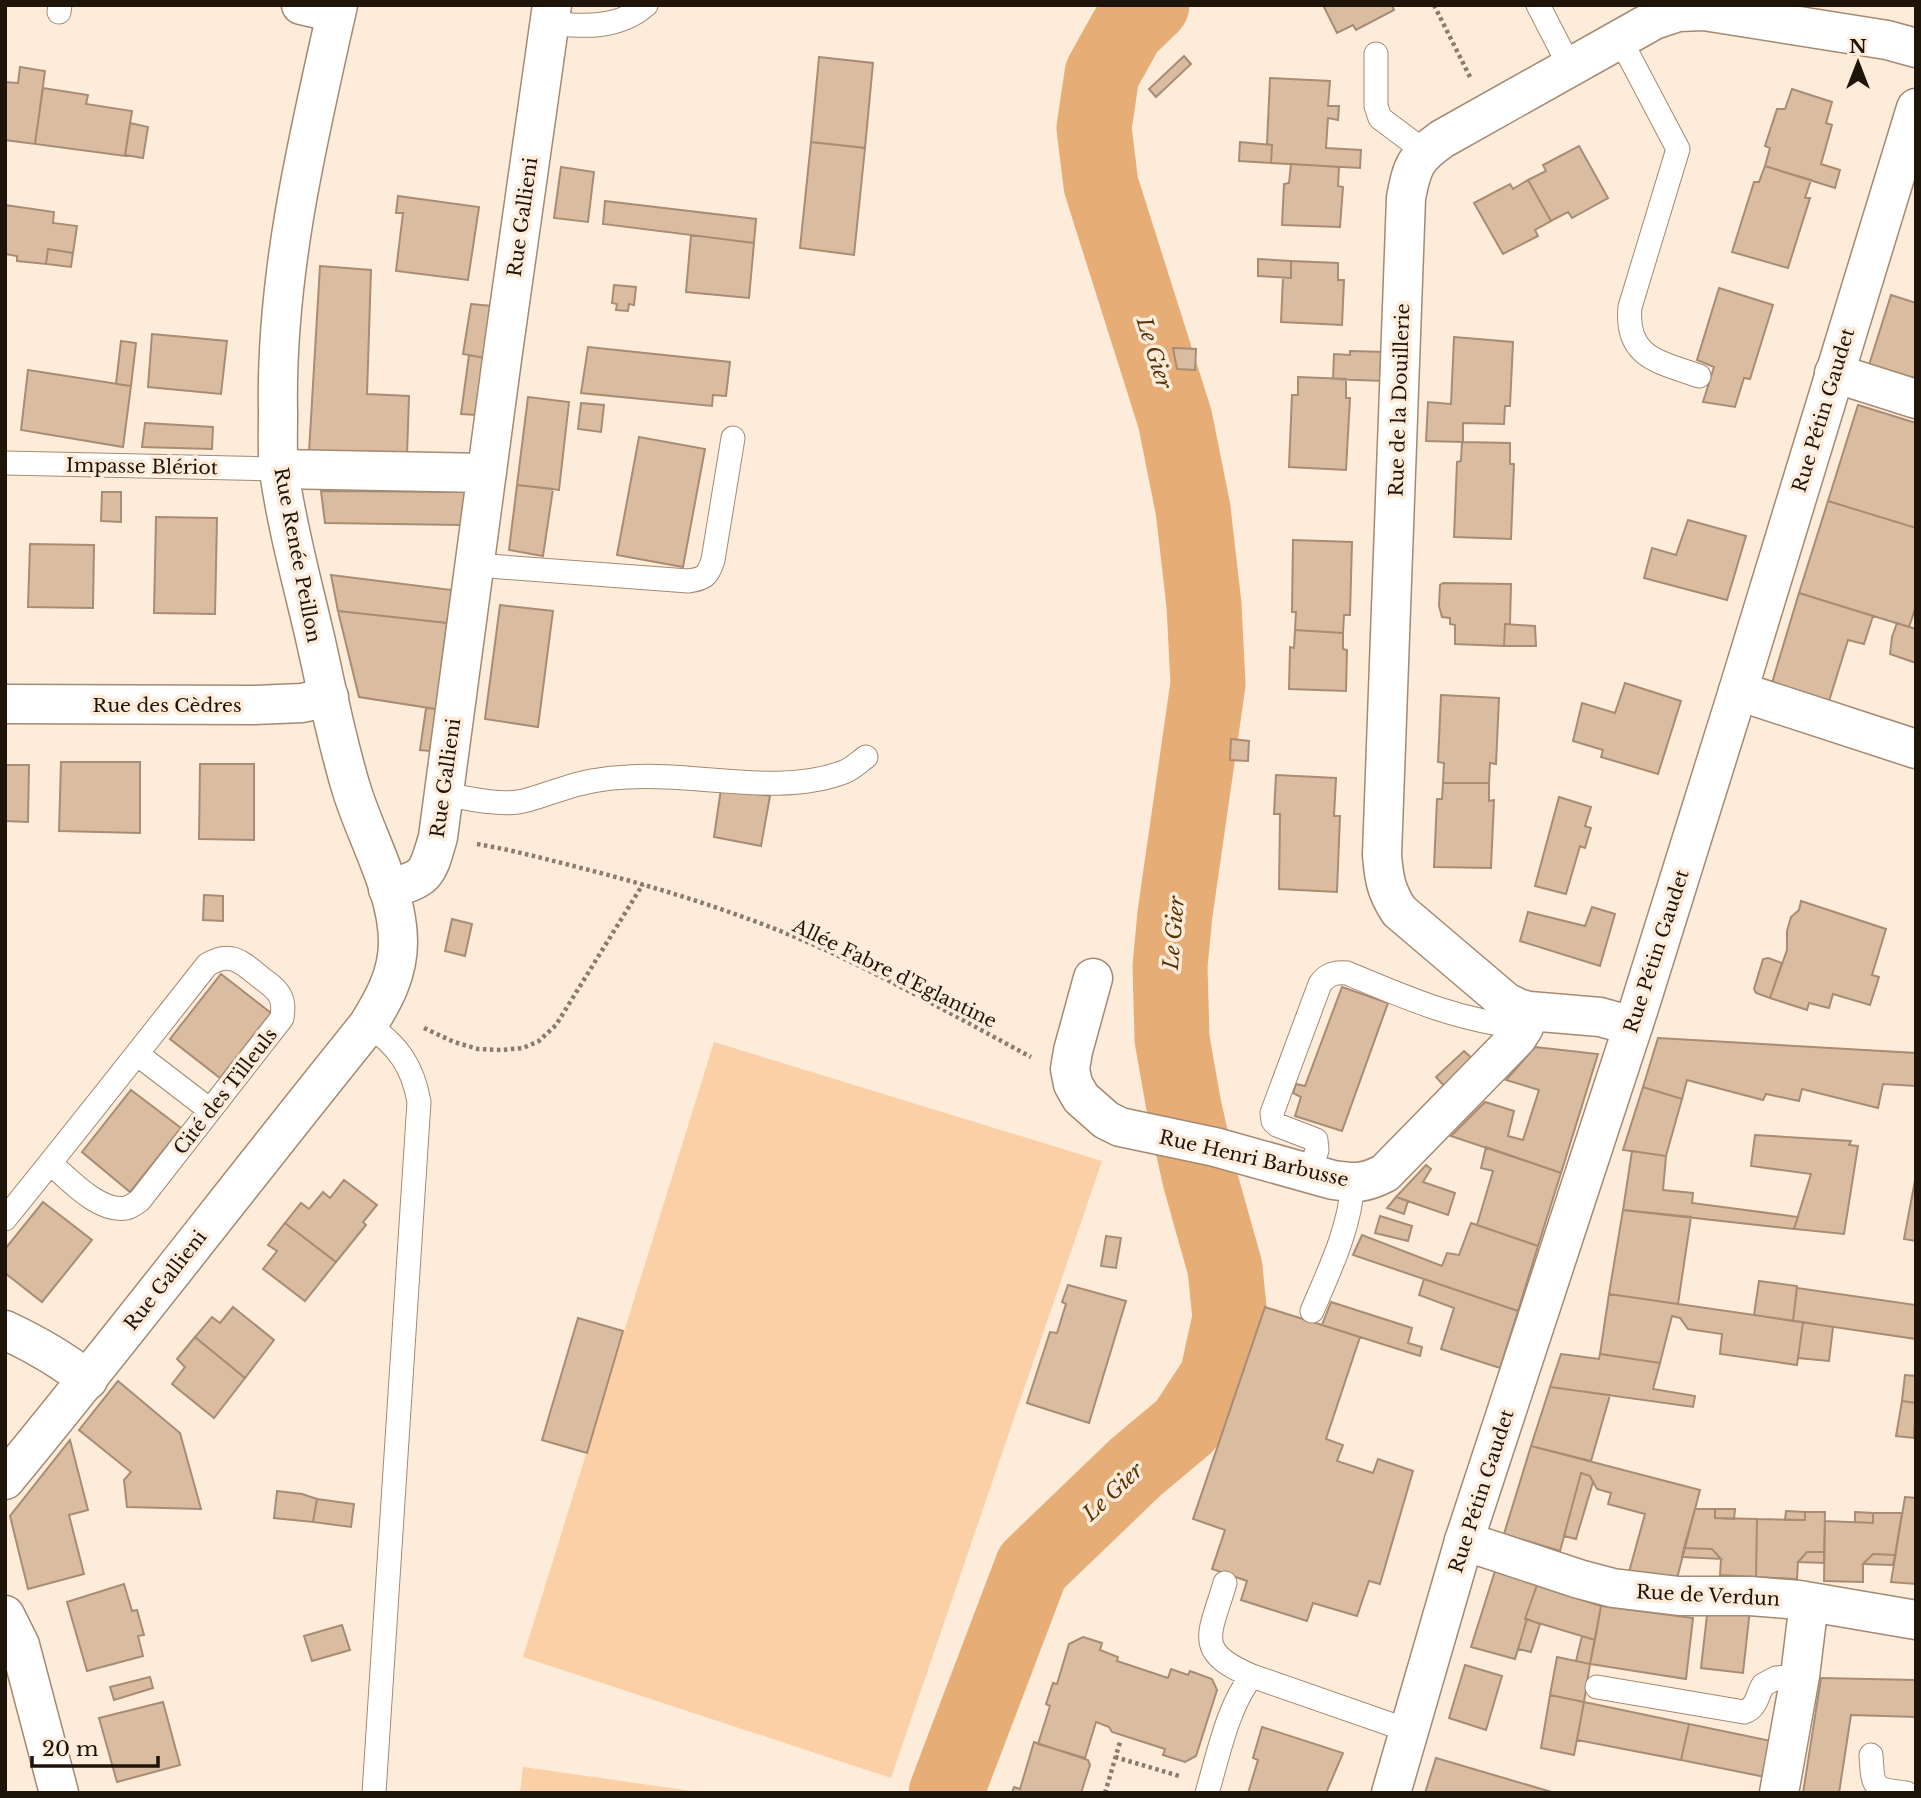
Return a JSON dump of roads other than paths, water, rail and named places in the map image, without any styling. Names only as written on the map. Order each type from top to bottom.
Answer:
[{"type":"street","name":"Rue Renée Peillon","points":[[325,8],[309,137],[283,288],[277,383],[279,469],[292,542],[351,788],[388,889]]},
{"type":"street","points":[[1424,151],[1654,20],[1678,12],[1704,11],[1887,40],[1916,48]]},
{"type":"street","name":"Rue Gallieni","points":[[5,1480],[88,1380],[139,1311],[374,1014],[392,982],[398,941],[388,889],[414,881],[423,875],[431,863],[438,837],[551,14]]},
{"type":"street","name":"Rue Pétin Gaudet","points":[[1391,1793],[1464,1541],[1633,1026],[1916,108]]},
{"type":"street","name":"Rue de la Douillerie","points":[[1424,151],[1414,164],[1406,198],[1382,855],[1384,879],[1389,896],[1399,911],[1526,1019],[1600,1017],[1633,1026]]},
{"type":"street","points":[[1834,373],[1916,399]]},
{"type":"street","points":[[279,469],[487,473]]},
{"type":"street","points":[[1738,691],[1916,749]]},
{"type":"street","name":"Rue des Cèdres","points":[[5,704],[254,705],[302,703],[328,697]]},
{"type":"street","name":"Rue Henri Barbusse","points":[[1093,978],[1070,1069],[1073,1084],[1081,1098],[1106,1120],[1120,1127],[1215,1147],[1333,1180],[1353,1182],[1370,1181],[1385,1173],[1517,1038],[1526,1019]]},
{"type":"street","points":[[5,1330],[27,1340],[88,1380]]},
{"type":"street","name":"Rue de Verdun","points":[[1464,1541],[1613,1588],[1679,1596],[1750,1595],[1916,1620]]},
{"type":"street","points":[[1779,1793],[1800,1675],[1809,1602]]},
{"type":"street","points":[[5,1615],[20,1645],[59,1793]]},
{"type":"lane","points":[[551,14],[595,26],[615,22],[646,5]]},
{"type":"lane","points":[[1538,5],[1570,67]]},
{"type":"lane","points":[[1620,39],[1678,149],[1630,307],[1629,323],[1637,346],[1646,355],[1699,376]]},
{"type":"lane","points":[[1376,54],[1376,106],[1380,118],[1424,151]]},
{"type":"lane","points":[[475,565],[688,581],[702,579],[709,574],[713,560],[733,438]]},
{"type":"lane","name":"Impasse Blériot","points":[[5,463],[279,469]]},
{"type":"lane","points":[[444,794],[492,802],[517,802],[534,799],[578,783],[630,776],[783,783],[818,780],[847,771],[866,757]]},
{"type":"lane","name":"Cité des Tilleuls","points":[[5,1219],[207,965],[218,958],[241,961],[280,995],[284,1007],[282,1018],[141,1200],[128,1208],[113,1208],[97,1202],[50,1163]]},
{"type":"lane","points":[[1310,1173],[1317,1150],[1316,1140],[1277,1125],[1273,1121],[1272,1113],[1320,984],[1325,977],[1338,972],[1347,973],[1442,1011],[1498,1025],[1526,1019]]},
{"type":"lane","points":[[374,1014],[384,1036],[402,1057],[415,1082],[419,1102],[374,1793]]},
{"type":"lane","points":[[136,1054],[210,1110]]},
{"type":"lane","points":[[1312,1311],[1340,1243],[1353,1182]]},
{"type":"lane","points":[[1225,1583],[1211,1642],[1213,1651],[1230,1667],[1410,1731]]},
{"type":"lane","points":[[1597,1687],[1744,1712],[1751,1710],[1763,1685],[1776,1678],[1800,1675]]},
{"type":"lane","points":[[1208,1789],[1235,1703],[1252,1676]]},
{"type":"lane","points":[[1871,1755],[1872,1779],[1876,1786],[1885,1791],[1906,1793]]},
{"type":"waterway","name":"Le Gier","points":[[946,1793],[1032,1567],[1136,1467],[1185,1426],[1217,1377],[1230,1318],[1225,1268],[1200,1179],[1172,1039],[1170,966],[1175,914],[1208,684],[1204,605],[1193,509],[1175,419],[1101,185],[1094,128],[1102,74],[1127,29],[1152,5]]}]
